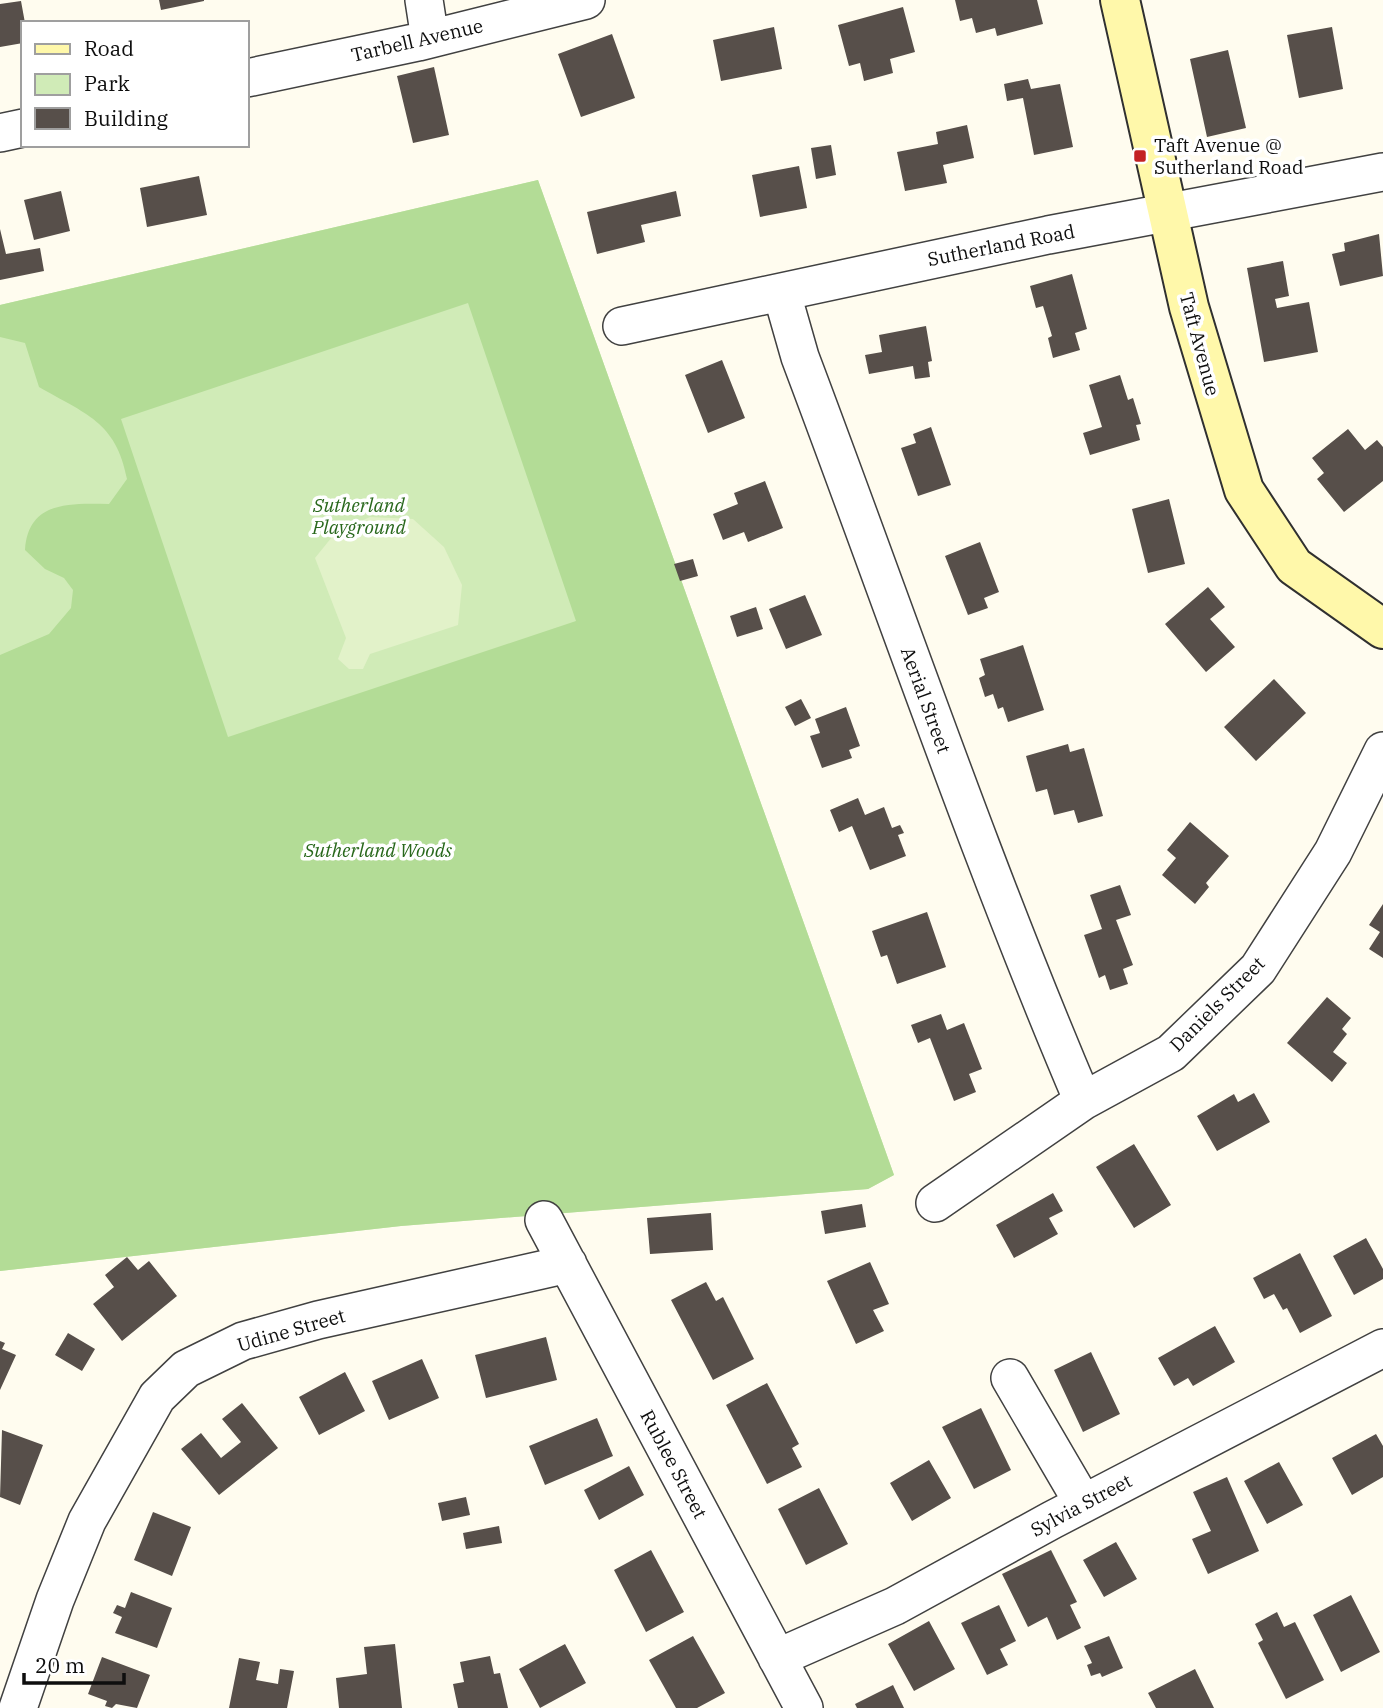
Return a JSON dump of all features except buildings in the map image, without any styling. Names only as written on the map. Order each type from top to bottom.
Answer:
[{"type":"street","points":[[424,0],[430,38]]},
{"type":"street","name":"Tarbell Avenue","points":[[248,78],[586,0]]},
{"type":"street","name":"Taft Avenue","points":[[1120,0],[1189,307],[1244,490],[1294,566],[1383,629]]},
{"type":"street","points":[[0,133],[21,128]]},
{"type":"street","name":"Sutherland Road","points":[[622,326],[782,294],[884,269],[1383,172]]},
{"type":"street","name":"Aerial Street","points":[[782,294],[800,357],[945,754],[1014,937],[1083,1101]]},
{"type":"street","name":"Daniels Street","points":[[935,1203],[1083,1101],[1171,1053],[1258,969],[1334,852],[1383,751]]},
{"type":"street","name":"Rublee Street","points":[[544,1220],[804,1708]]},
{"type":"street","name":"Udine Street","points":[[18,1708],[55,1600],[88,1521],[157,1397],[186,1369],[243,1341],[318,1320],[568,1264]]},
{"type":"street","name":"Sylvia Street","points":[[777,1658],[895,1606],[1083,1503],[1383,1348]]},
{"type":"street","points":[[1010,1378],[1083,1503]]},
{"type":"green space","name":"Sutherland Woods","points":[[538,180],[894,1175],[868,1189],[401,1226],[0,1271],[0,305]]},
{"type":"green space","name":"Sutherland Woods","points":[[538,180],[894,1175],[868,1189],[401,1226],[0,1271],[0,655],[49,634],[71,608],[73,590],[64,578],[45,569],[25,550],[34,522],[54,508],[66,505],[109,504],[127,479],[115,444],[106,432],[96,421],[39,387],[25,343],[0,337],[0,305]],"holes":[[[468,303],[576,621],[228,737],[121,419]]]},
{"type":"green space","points":[[370,517],[413,519],[444,547],[462,585],[458,625],[370,654],[363,669],[349,669],[338,659],[346,638],[315,558],[336,532]]},
{"type":"place","name":"Taft Avenue @ Sutherland Road","points":[[1140,156]]},
{"type":"park label","name":"Sutherland Playground","points":[[359,516]]}]
